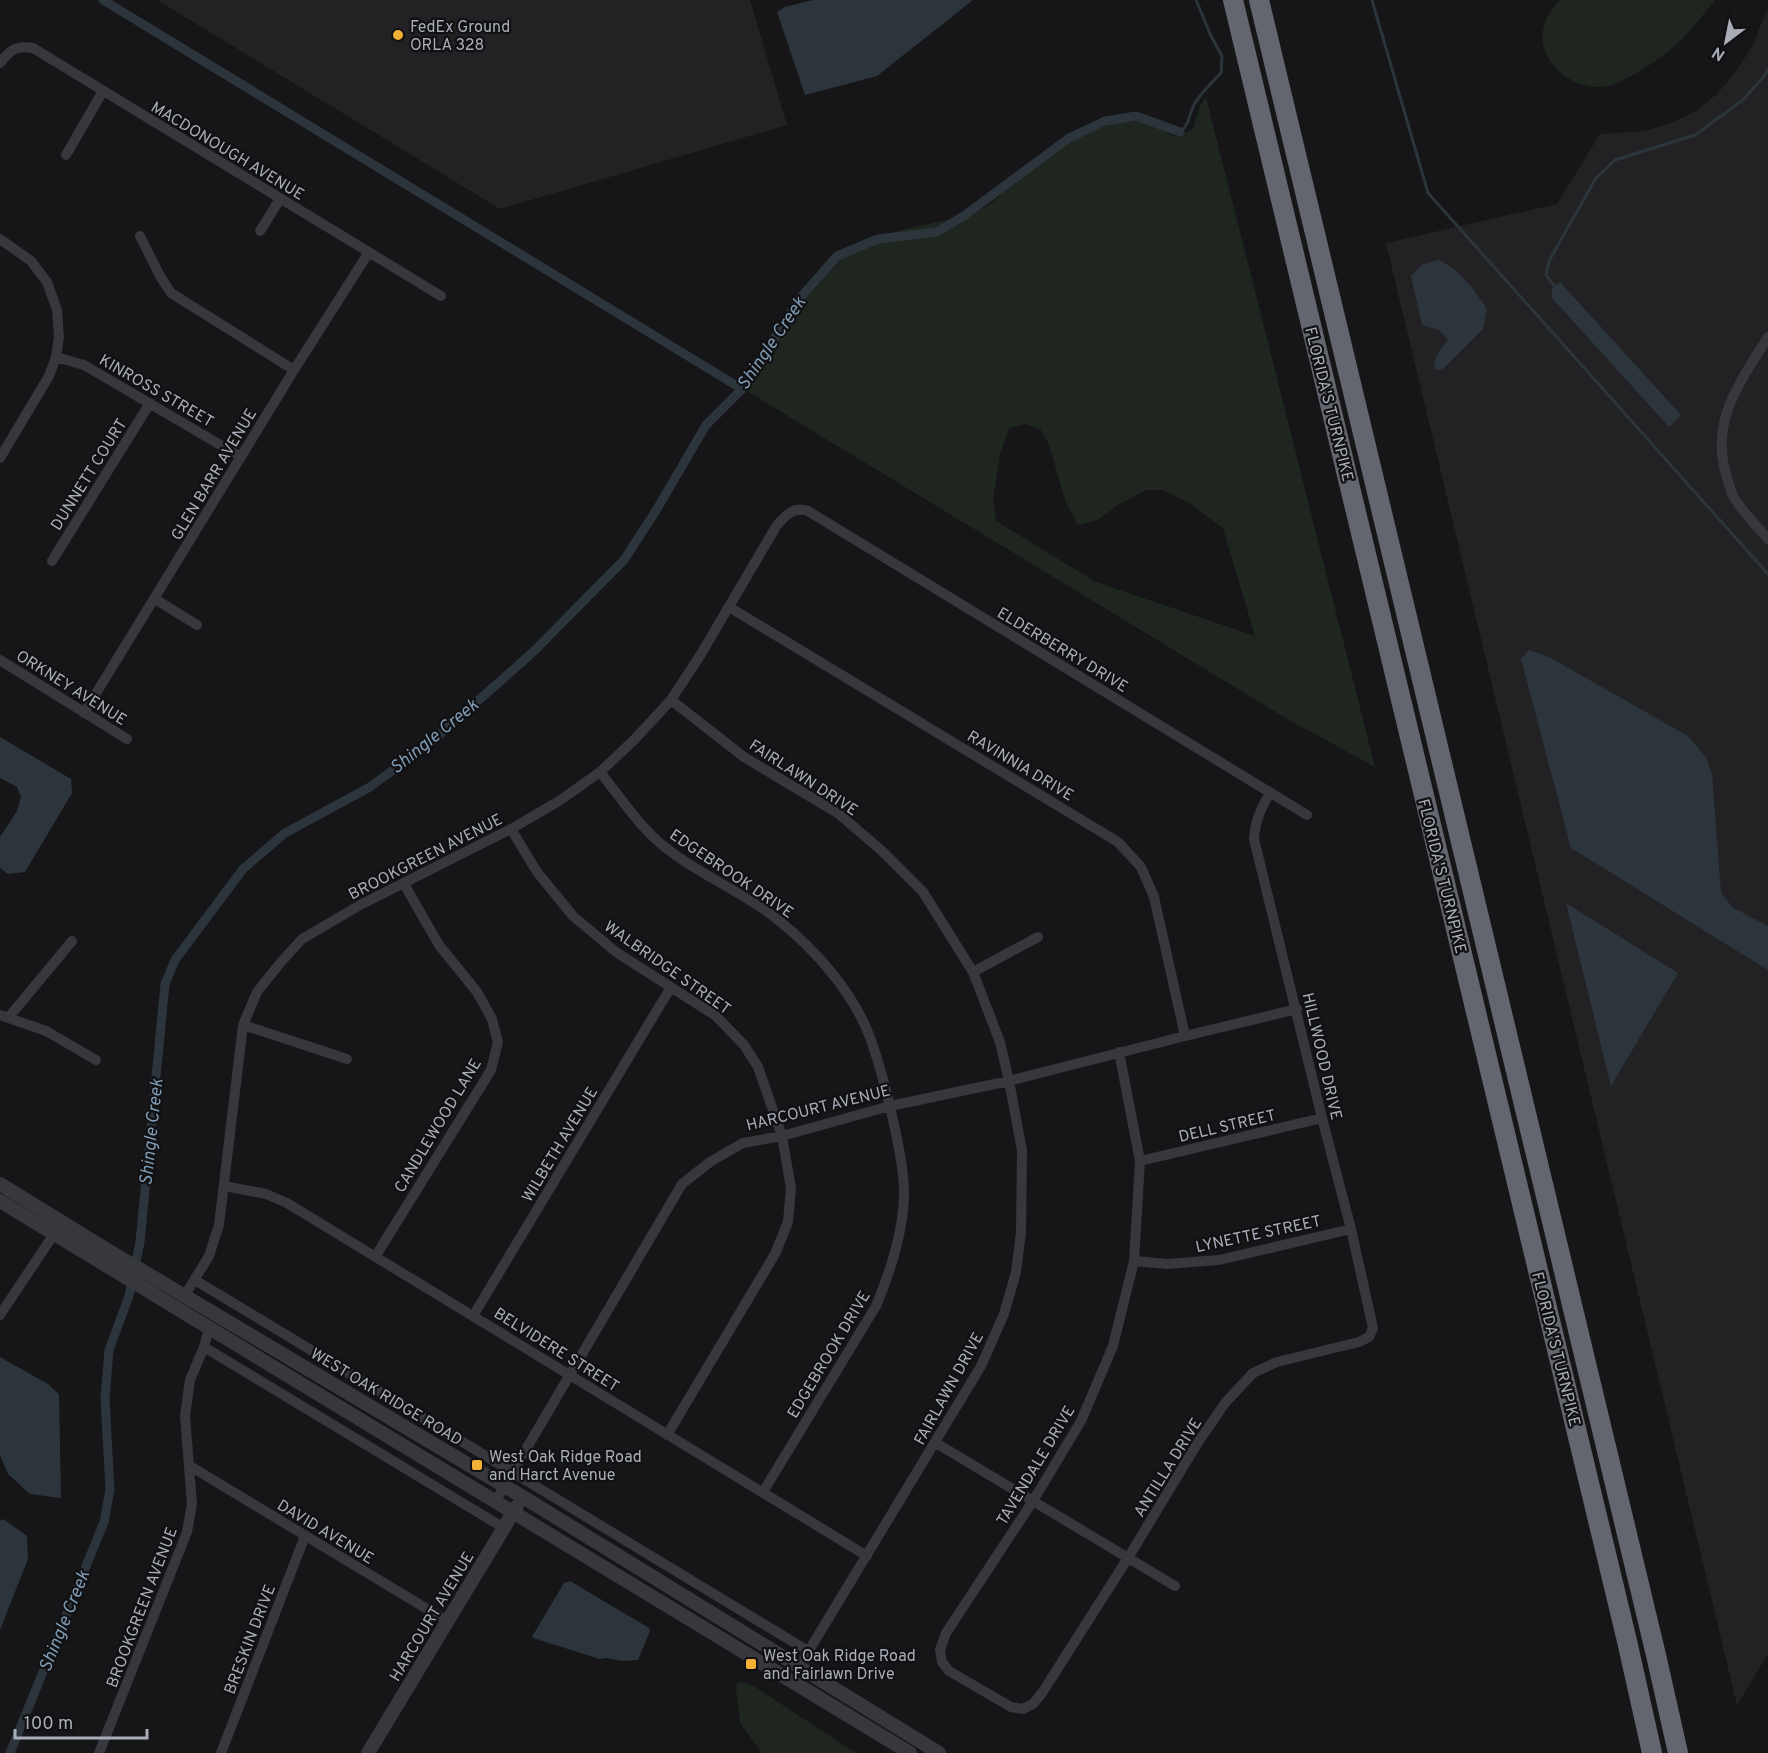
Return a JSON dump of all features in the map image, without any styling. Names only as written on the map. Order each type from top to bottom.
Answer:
[{"type":"highway","name":"FLORIDA'S TURNPIKE","points":[[1233,0],[1619,1606],[1652,1753]]},
{"type":"highway","name":"FLORIDA'S TURNPIKE","points":[[1258,0],[1678,1753]]},
{"type":"street","name":"MACDONOUGH AVENUE","points":[[1,62],[10,51],[22,46],[33,48],[441,296]]},
{"type":"street","points":[[66,155],[103,91]]},
{"type":"street","points":[[260,231],[280,199]]},
{"type":"street","points":[[140,236],[171,293],[294,370]]},
{"type":"street","points":[[0,238],[31,261],[47,282],[57,310],[59,337],[56,357],[49,376],[0,458]]},
{"type":"street","name":"GLEN BARR AVENUE","points":[[84,713],[369,252]]},
{"type":"street","points":[[1768,337],[1734,392],[1724,419],[1721,445],[1732,494],[1768,539]]},
{"type":"street","name":"KINROSS STREET","points":[[56,357],[84,365],[241,457]]},
{"type":"street","name":"DUNNETT COURT","points":[[52,561],[150,403]]},
{"type":"street","name":"BROOKGREEN AVENUE","points":[[185,1295],[209,1256],[219,1225],[243,1025],[257,992],[302,939],[360,905],[511,829],[559,801],[600,772],[634,740],[670,700],[701,654],[777,525],[794,509],[802,509]]},
{"type":"street","name":"ELDERBERRY DRIVE","points":[[802,509],[1307,815]]},
{"type":"street","points":[[155,599],[197,625]]},
{"type":"street","name":"RAVINNIA DRIVE","points":[[729,607],[1118,842],[1141,867],[1154,897],[1185,1036]]},
{"type":"street","name":"ORKNEY AVENUE","points":[[0,660],[128,739]]},
{"type":"street","name":"FAIRLAWN DRIVE","points":[[670,700],[744,757],[839,814],[882,851],[923,892],[973,972],[1000,1042],[1022,1150],[1021,1233],[1016,1272],[1004,1314],[981,1366],[800,1667]]},
{"type":"street","name":"EDGEBROOK DRIVE","points":[[600,772],[647,831],[666,848],[777,919],[816,955],[847,993],[859,1015],[871,1040],[890,1106],[898,1143],[904,1191],[899,1236],[889,1274],[876,1306],[763,1492]]},
{"type":"street","name":"HILLWOOD DRIVE","points":[[1270,793],[1255,823],[1254,839],[1351,1229],[1373,1328]]},
{"type":"street","name":"WALBRIDGE STREET","points":[[511,829],[537,872],[573,916],[616,952],[716,1016],[744,1045],[758,1067],[782,1136],[791,1188],[788,1222],[775,1254],[668,1435]]},
{"type":"street","name":"CANDLEWOOD LANE","points":[[375,1257],[491,1070],[498,1042],[492,1019],[477,992],[439,945],[404,884]]},
{"type":"street","points":[[973,972],[1038,937]]},
{"type":"street","points":[[72,942],[4,1016],[46,1031],[96,1059]]},
{"type":"street","name":"WILBETH AVENUE","points":[[473,1316],[671,987]]},
{"type":"street","name":"HARCOURT AVENUE","points":[[495,1502],[682,1184],[710,1162],[743,1143],[782,1136],[890,1106],[1009,1081],[1119,1052],[1297,1010]]},
{"type":"street","points":[[243,1025],[347,1059]]},
{"type":"street","name":"TAVENDALE DRIVE","points":[[1042,1693],[1033,1704],[1023,1709],[1011,1707],[949,1671],[942,1662],[940,1650],[946,1633],[1033,1501],[1081,1421],[1113,1346],[1134,1262],[1140,1161],[1119,1052]]},
{"type":"street","name":"DELL STREET","points":[[1140,1161],[1322,1118]]},
{"type":"street","name":"WEST OAK RIDGE ROAD","points":[[0,1184],[504,1485],[939,1753]]},
{"type":"street","name":"BELVIDERE STREET","points":[[224,1186],[266,1194],[287,1203],[867,1556]]},
{"type":"street","name":"WEST OAK RIDGE ROAD","points":[[0,1201],[910,1753]]},
{"type":"street","name":"LYNETTE STREET","points":[[1134,1262],[1167,1264],[1219,1260],[1351,1229]]},
{"type":"street","points":[[0,1315],[54,1234]]},
{"type":"street","points":[[125,1278],[139,1277],[180,1301],[185,1295]]},
{"type":"street","points":[[195,1280],[808,1651]]},
{"type":"street","points":[[209,1328],[217,1324],[300,1375],[323,1377]]},
{"type":"street","name":"BROOKGREEN AVENUE","points":[[99,1753],[188,1532],[192,1504],[185,1416],[190,1380],[204,1347],[209,1328]]},
{"type":"street","name":"ANTILLA DRIVE","points":[[1042,1693],[1225,1403],[1253,1373],[1277,1362],[1359,1342],[1369,1337],[1373,1328]]},
{"type":"street","points":[[204,1347],[504,1528]]},
{"type":"street","points":[[936,1443],[1175,1586]]},
{"type":"street","name":"DAVID AVENUE","points":[[190,1466],[447,1621]]},
{"type":"street","name":"HARCOURT AVENUE","points":[[368,1753],[523,1497]]},
{"type":"street","name":"BRESKIN DRIVE","points":[[221,1753],[305,1536]]},
{"type":"street","points":[[697,1623],[707,1622],[722,1629],[793,1674],[800,1667]]},
{"type":"shaded area","points":[[157,0],[750,0],[787,125],[500,209]]},
{"type":"shaded area","points":[[813,0],[973,0],[877,76],[805,95],[777,12],[785,7]]},
{"type":"shaded area","points":[[1560,0],[1715,0],[1677,44],[1661,57],[1620,82],[1595,87],[1570,79],[1559,71],[1550,61],[1545,49],[1543,37],[1545,23]]},
{"type":"shaded area","points":[[1768,7],[1768,1654],[1737,1705],[1386,243],[1557,204],[1600,134],[1644,131],[1669,124],[1694,112],[1717,94],[1735,73],[1753,45]]},
{"type":"shaded area","points":[[1206,97],[1375,767],[1289,720],[742,388],[801,296],[828,265],[842,254],[882,236],[975,212],[991,203],[1032,162],[1083,135],[1112,123],[1128,118],[1143,117],[1157,123],[1169,135],[1182,134],[1193,129],[1200,106]],"holes":[[[1026,424],[1040,429],[1048,442],[1066,503],[1078,525],[1098,520],[1118,505],[1146,490],[1163,490],[1189,503],[1223,528],[1255,636],[1096,582],[996,521],[993,499],[1000,454],[1009,428]]]},
{"type":"shaded area","points":[[1439,260],[1454,269],[1466,281],[1487,309],[1483,329],[1442,370],[1434,369],[1435,360],[1448,340],[1439,330],[1422,325],[1411,276],[1423,264]]},
{"type":"shaded area","points":[[1560,282],[1681,415],[1669,427],[1552,298],[1552,289]]},
{"type":"shaded area","points":[[1529,650],[1549,657],[1688,736],[1706,757],[1712,774],[1721,892],[1732,907],[1768,926],[1768,970],[1571,848],[1521,659]]},
{"type":"shaded area","points":[[0,737],[71,779],[72,793],[25,872],[8,874],[0,868],[0,837],[17,811],[21,797],[17,787],[0,778]]},
{"type":"shaded area","points":[[1566,903],[1678,973],[1611,1086]]},
{"type":"shaded area","points":[[0,1357],[48,1384],[59,1394],[61,1498],[30,1494],[8,1474],[0,1455]]},
{"type":"shaded area","points":[[3,1519],[27,1536],[28,1559],[0,1630],[0,1521]]},
{"type":"shaded area","points":[[570,1581],[649,1628],[650,1631],[638,1660],[600,1659],[533,1638],[564,1583]]},
{"type":"shaded area","points":[[743,1682],[755,1687],[856,1753],[762,1753],[740,1723],[736,1689],[737,1683]]},
{"type":"waterway","points":[[103,0],[742,389]]},
{"type":"waterway","name":"Shingle Creek","points":[[1180,132],[1186,125],[1198,99],[1221,73],[1222,56],[1196,0]]},
{"type":"waterway","points":[[1372,0],[1428,193],[1768,574]]},
{"type":"waterway","points":[[1555,287],[1546,275],[1549,261],[1596,178],[1615,160],[1695,135],[1743,100],[1768,69]]},
{"type":"waterway","name":"Shingle Creek","points":[[10,1753],[104,1522],[110,1490],[105,1398],[109,1350],[129,1296],[140,1242],[165,984],[175,960],[243,869],[285,833],[370,787],[431,742],[532,653],[624,560],[706,425],[742,389],[800,298],[837,256],[878,239],[937,232],[965,215],[1069,138],[1105,121],[1136,116],[1180,132]]},
{"type":"place","name":"FedEx Ground ORLA 328","points":[[398,35]]},
{"type":"place","name":"West Oak Ridge Road and Harct Avenue","points":[[477,1465]]},
{"type":"place","name":"West Oak Ridge Road and Fairlawn Drive","points":[[751,1664]]}]
